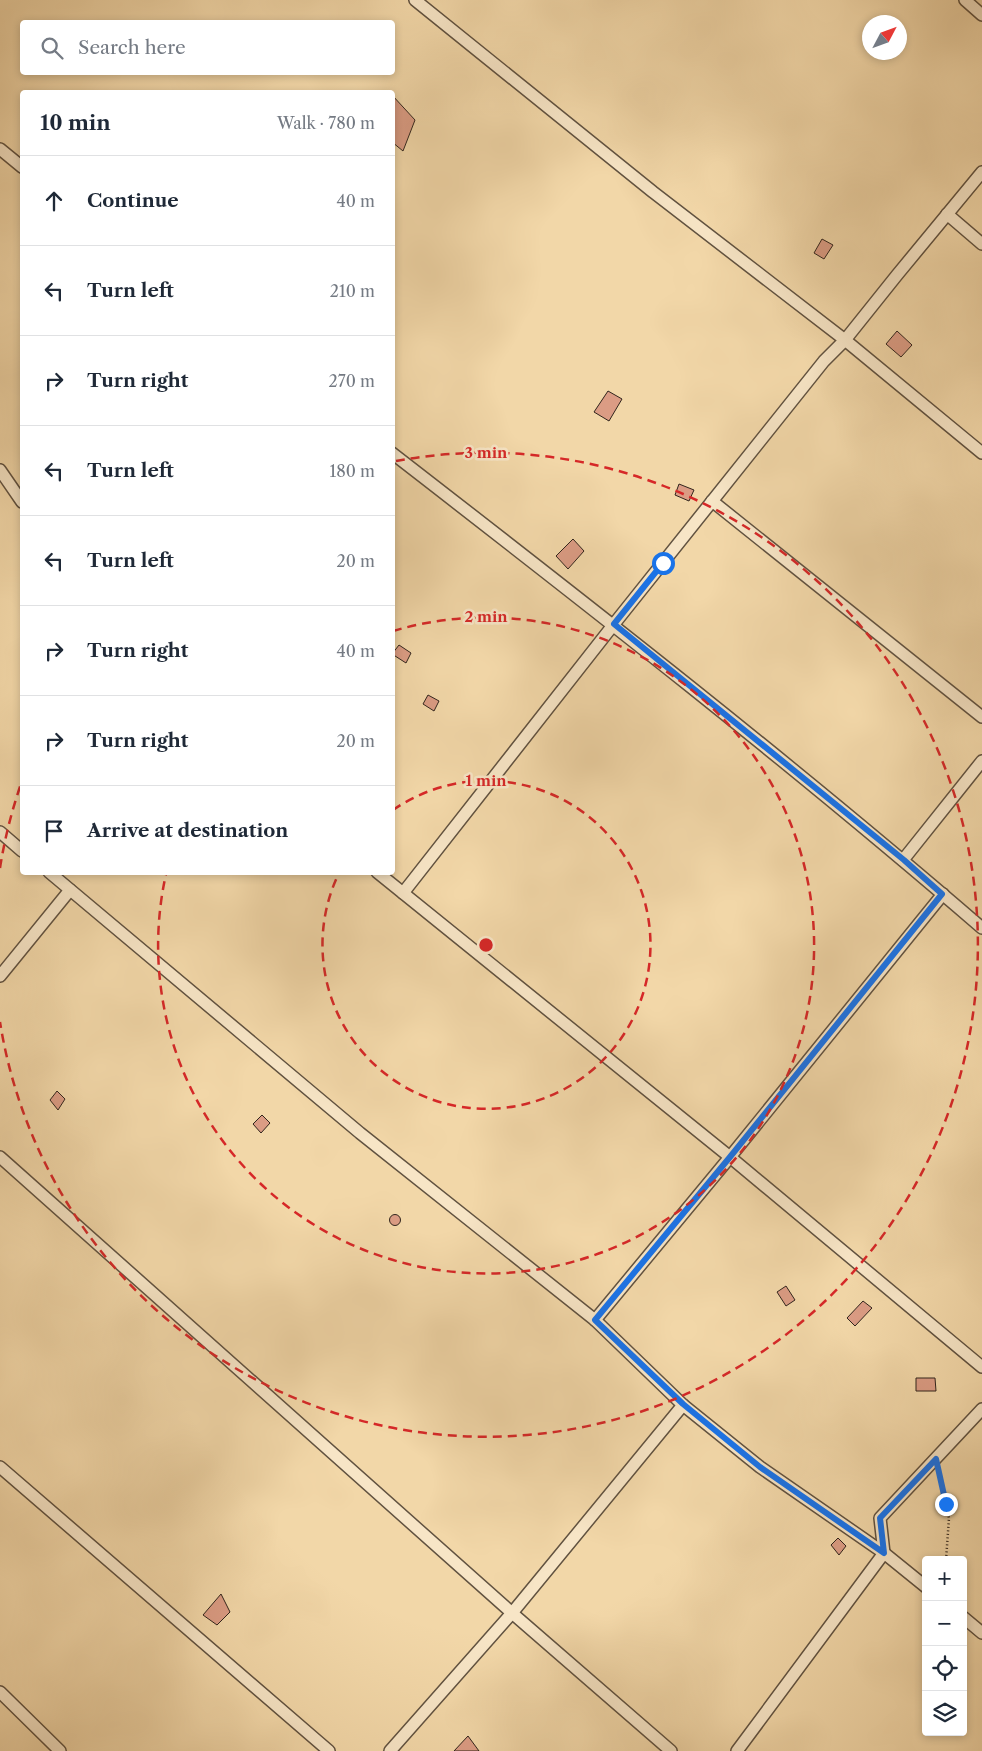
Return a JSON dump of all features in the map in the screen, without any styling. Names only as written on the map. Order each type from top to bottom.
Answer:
[{"type":"street","points":[[415,0],[653,192],[845,340],[982,453]]},
{"type":"street","points":[[966,0],[982,15]]},
{"type":"street","points":[[0,149],[20,165]]},
{"type":"street","points":[[403,893],[824,361],[845,340],[982,172]]},
{"type":"street","points":[[947,214],[982,244]]},
{"type":"street","points":[[395,455],[614,624],[904,860],[982,928]]},
{"type":"street","points":[[0,470],[20,499]]},
{"type":"street","points":[[712,501],[982,717]]},
{"type":"street","points":[[904,860],[982,760]]},
{"type":"street","points":[[0,832],[20,848]]},
{"type":"street","points":[[52,875],[360,1133],[595,1320],[683,1404],[760,1467],[884,1553],[922,1584]]},
{"type":"street","points":[[381,875],[730,1157],[982,1366]]},
{"type":"street","points":[[0,976],[70,890]]},
{"type":"street","points":[[595,1320],[730,1157],[942,894]]},
{"type":"street","points":[[0,1157],[512,1613],[671,1751]]},
{"type":"street","points":[[390,1751],[512,1613],[683,1404]]},
{"type":"street","points":[[737,1751],[884,1553],[880,1518],[982,1410]]},
{"type":"street","points":[[0,1467],[329,1751]]},
{"type":"street","points":[[967,1620],[982,1633]]},
{"type":"street","points":[[0,1692],[60,1751]]},
{"type":"path","points":[[936,1459],[949,1518],[946,1556]]},
{"type":"building","points":[[395,98],[415,120],[403,151],[395,144]]},
{"type":"building","points":[[822,239],[833,245],[824,259],[814,253]]},
{"type":"building","points":[[897,331],[912,345],[901,357],[886,344]]},
{"type":"building","points":[[608,391],[622,399],[609,421],[594,412]]},
{"type":"building","points":[[679,484],[694,490],[689,501],[675,495]]},
{"type":"building","points":[[573,539],[584,551],[568,569],[556,556]]},
{"type":"building","points":[[399,645],[411,653],[406,663],[395,656],[395,650]]},
{"type":"building","points":[[428,695],[439,701],[434,711],[423,704]]},
{"type":"building","points":[[57,1091],[65,1099],[58,1110],[50,1100]]},
{"type":"building","points":[[262,1115],[270,1123],[261,1133],[253,1124]]},
{"type":"building","points":[[393,1215],[397,1215],[400,1220],[399,1224],[393,1225],[390,1222],[390,1218]]},
{"type":"building","points":[[786,1286],[795,1300],[786,1306],[777,1292]]},
{"type":"building","points":[[863,1301],[872,1308],[855,1326],[847,1318]]},
{"type":"building","points":[[916,1378],[935,1378],[936,1391],[916,1391]]},
{"type":"building","points":[[838,1538],[846,1546],[839,1555],[831,1545]]},
{"type":"building","points":[[221,1594],[230,1612],[217,1625],[203,1615]]},
{"type":"building","points":[[468,1736],[479,1751],[454,1751]]},
{"type":"route","points":[[663,563],[614,624],[904,860],[942,894],[730,1157],[595,1320],[683,1404],[760,1467],[884,1553],[880,1518],[936,1459],[946,1504]]}]
